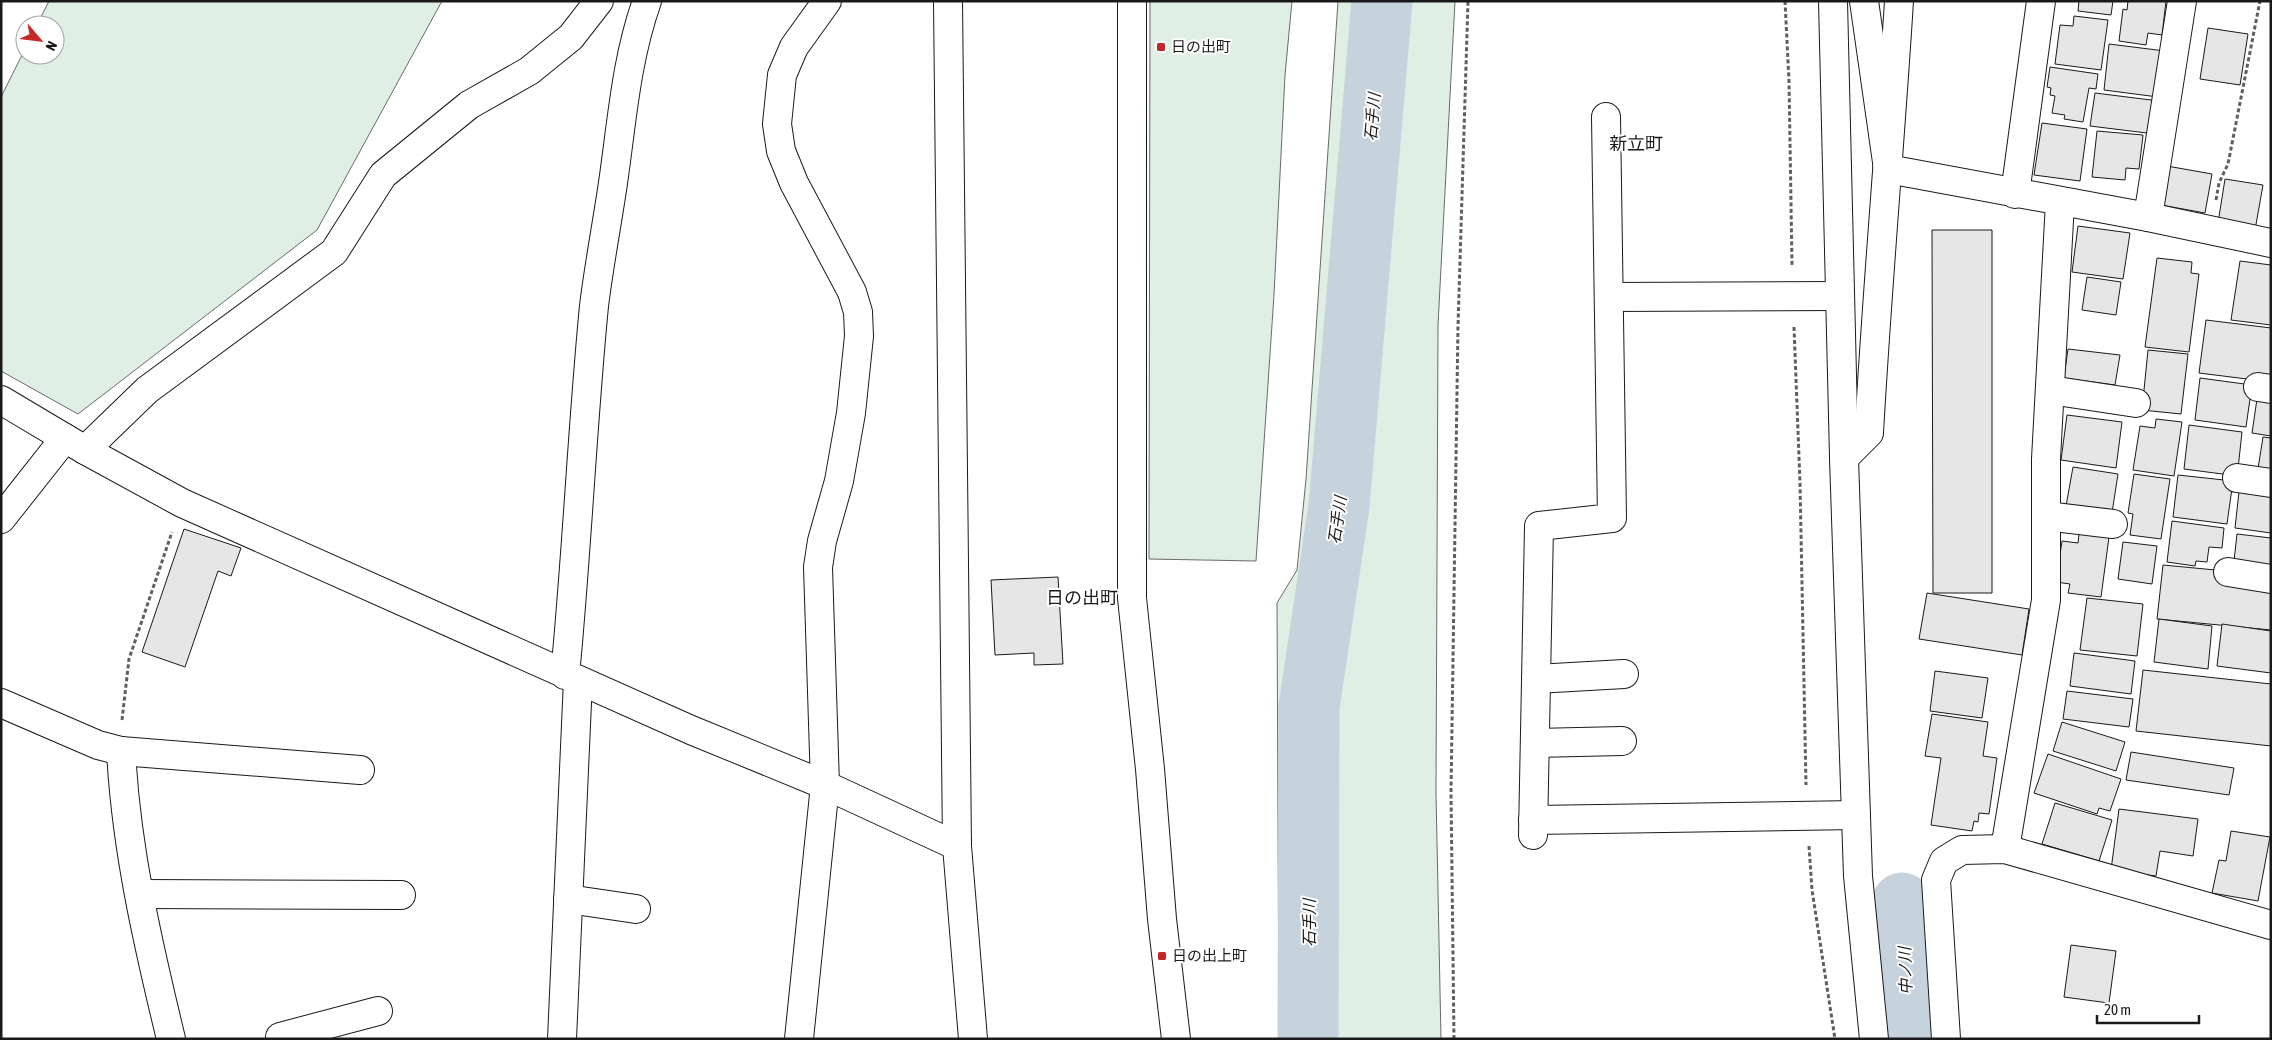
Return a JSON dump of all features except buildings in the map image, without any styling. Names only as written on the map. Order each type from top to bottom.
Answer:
[{"type":"street","points":[[1,519],[75,444],[334,252],[383,175],[470,104],[529,71],[571,37],[599,1]]},
{"type":"street","points":[[562,1039],[568,899],[578,489],[595,304],[625,87],[637,28],[647,1]]},
{"type":"street","points":[[799,1039],[825,785],[818,567],[822,541],[839,480],[851,414],[859,336],[858,312],[852,292],[794,183],[781,151],[777,124],[782,75],[794,46],[827,1]]},
{"type":"street","points":[[948,1],[957,846],[973,1039]]},
{"type":"street","points":[[1132,1],[1132,598],[1150,770],[1162,920],[1176,1039]]},
{"type":"street","points":[[1834,1],[1844,458],[1858,876],[1874,1039]]},
{"type":"street","points":[[1864,1],[1888,169]]},
{"type":"street","points":[[1844,458],[1869,433],[1877,290],[1888,169],[1899,1]]},
{"type":"street","points":[[2015,194],[2041,1]]},
{"type":"street","points":[[2148,217],[2182,1]]},
{"type":"street","points":[[1606,117],[1612,518],[1539,526],[1533,827],[1808,816],[1856,816]]},
{"type":"street","points":[[1888,169],[2015,194],[2148,217],[2271,243]]},
{"type":"street","points":[[2006,849],[2046,600],[2046,516],[2050,390],[2060,202]]},
{"type":"street","points":[[1608,296],[1840,296]]},
{"type":"street","points":[[2050,390],[2136,403]]},
{"type":"street","points":[[1,400],[75,444],[182,502],[572,678],[691,730],[825,785],[957,846]]},
{"type":"street","points":[[2237,478],[2271,483]]},
{"type":"street","points":[[2046,516],[2112,524]]},
{"type":"street","points":[[2228,572],[2271,580]]},
{"type":"street","points":[[1536,679],[1624,674]]},
{"type":"street","points":[[1,702],[98,745],[121,751],[360,770]]},
{"type":"street","points":[[1535,743],[1622,741]]},
{"type":"street","points":[[121,751],[123,791],[149,948],[171,1039]]},
{"type":"street","points":[[1946,1039],[1936,880],[1944,862],[1962,850],[2006,849],[2271,925]]},
{"type":"street","points":[[140,894],[401,895]]},
{"type":"street","points":[[568,899],[636,909]]},
{"type":"street","points":[[280,1039],[280,1037],[378,1011]]},
{"type":"path","points":[[1454,1039],[1452,743],[1458,326],[1468,1]]},
{"type":"path","points":[[1786,1],[1793,296],[1800,483],[1804,743],[1812,890],[1835,1039]]},
{"type":"path","points":[[2211,231],[2219,183],[2228,164],[2260,1]]},
{"type":"path","points":[[121,751],[123,704],[129,659],[182,502]]},
{"type":"green space","points":[[49,1],[442,1],[317,230],[78,414],[1,371],[1,97],[17,65],[65,65],[65,15],[42,15]]},
{"type":"green space","points":[[1150,1],[1292,1],[1285,75],[1274,295],[1256,561],[1149,559]]},
{"type":"green space","points":[[1338,1],[1455,1],[1438,325],[1436,793],[1441,1039],[1279,1039],[1277,603],[1297,570],[1306,479]]},
{"type":"waterway","name":"石手川","points":[[1308,1039],[1309,707],[1339,506],[1382,1]]},
{"type":"waterway","name":"中ノ川","points":[[1902,903],[1907,1039]]},
{"type":"place","name":"日の出町","points":[[1161,47]]},
{"type":"place","name":"日の出上町","points":[[1162,956]]},
{"type":"district","name":"新立町","points":[[1636,144]]},
{"type":"district","name":"日の出町","points":[[1082,598]]}]
